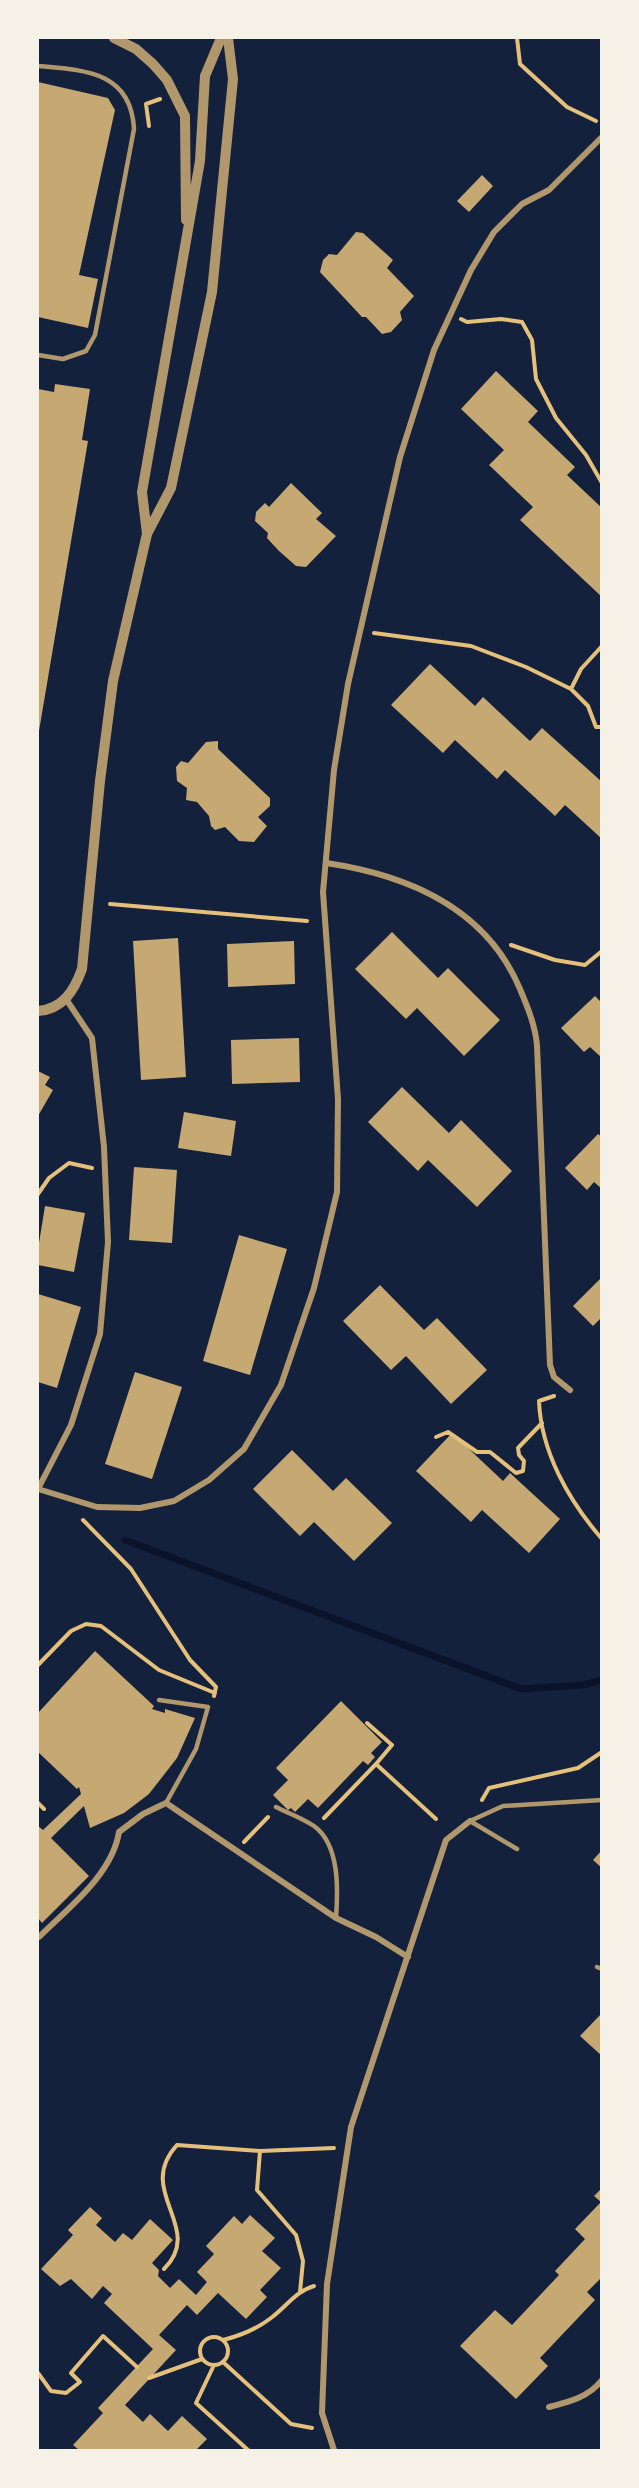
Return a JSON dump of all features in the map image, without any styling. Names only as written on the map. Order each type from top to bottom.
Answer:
[{"type":"street","points":[[114,38],[136,49],[153,64],[167,80],[185,116],[187,244]]},
{"type":"street","points":[[147,534],[142,492],[200,161],[205,76],[221,38]]},
{"type":"street","points":[[38,1011],[51,1008],[66,999],[76,987],[82,969],[99,781],[113,681],[147,534],[171,488],[212,292],[233,79],[228,38]]},
{"type":"street","points":[[66,999],[92,1038],[105,1163],[108,1242],[100,1334],[71,1425],[38,1489],[97,1507],[140,1508],[174,1500],[208,1480],[244,1449],[281,1385],[314,1288],[337,1192],[338,1089],[324,921],[326,863],[334,770],[348,684],[400,457],[418,395],[450,314],[494,232],[522,204],[549,190],[577,165],[602,136]]},
{"type":"street","points":[[326,863],[388,875],[442,899],[464,915],[499,950],[517,981],[535,1026],[540,1085],[550,1365],[554,1377],[570,1390]]},
{"type":"street","points":[[38,1938],[96,1880],[116,1848],[118,1832],[166,1803],[336,1918],[376,1937],[408,1957]]},
{"type":"street","points":[[333,2451],[322,2413],[327,2284],[351,2127],[446,1840],[470,1821]]},
{"type":"street","points":[[549,2407],[575,2400],[596,2387],[602,2380]]},
{"type":"lane","points":[[38,66],[85,70],[110,80],[125,95],[133,111],[134,129],[95,335],[86,351],[63,359],[38,356]]},
{"type":"lane","points":[[159,1700],[208,1707],[196,1749],[166,1803]]},
{"type":"lane","points":[[470,1821],[503,1806],[602,1800]]},
{"type":"lane","points":[[276,1807],[315,1827],[335,1861],[338,1898],[336,1918]]},
{"type":"lane","points":[[470,1821],[517,1849]]},
{"type":"path","points":[[517,38],[520,64],[567,107],[596,121]]},
{"type":"path","points":[[146,104],[164,98]]},
{"type":"path","points":[[450,314],[467,322],[501,319],[522,322],[532,340],[536,379],[556,418],[586,455],[602,483]]},
{"type":"path","points":[[361,631],[471,646],[526,667],[571,689],[588,706],[596,727],[602,727]]},
{"type":"path","points":[[571,689],[581,669],[602,646]]},
{"type":"path","points":[[110,904],[307,921]]},
{"type":"path","points":[[499,950],[511,945],[555,960],[585,965],[602,951]]},
{"type":"path","points":[[38,1194],[49,1178],[69,1163],[89,1169],[105,1163]]},
{"type":"path","points":[[570,1390],[539,1401],[543,1422],[554,1463],[567,1492],[602,1539]]},
{"type":"path","points":[[436,1437],[448,1432],[457,1435],[477,1452],[490,1452],[516,1473],[523,1471],[524,1461],[519,1455],[518,1448],[543,1422]]},
{"type":"path","points":[[83,1520],[131,1569],[190,1660],[216,1687]]},
{"type":"path","points":[[38,1665],[71,1631],[86,1624],[101,1626],[159,1670],[215,1693]]},
{"type":"path","points":[[315,1827],[392,1745],[367,1723]]},
{"type":"path","points":[[470,1821],[489,1788],[578,1768],[602,1752]]},
{"type":"path","points":[[376,1764],[436,1819]]},
{"type":"path","points":[[38,1803],[44,1809]]},
{"type":"path","points":[[245,1856],[244,1841],[267,1818]]},
{"type":"path","points":[[164,2269],[178,2248],[180,2234],[166,2202],[162,2177],[166,2158],[177,2145],[260,2151],[338,2147]]},
{"type":"path","points":[[260,2151],[258,2190],[296,2235],[303,2261],[300,2292]]},
{"type":"path","points":[[202,2359],[200,2348],[205,2340],[214,2337],[223,2340],[236,2337],[271,2318],[300,2292],[317,2286]]},
{"type":"path","points":[[38,2373],[51,2391],[66,2393],[80,2382],[71,2373],[103,2336],[137,2367]]},
{"type":"path","points":[[223,2340],[228,2349],[223,2362]]},
{"type":"path","points":[[149,2378],[202,2359],[214,2365],[223,2362]]},
{"type":"path","points":[[223,2362],[291,2424],[315,2428]]},
{"type":"path","points":[[214,2365],[196,2403],[248,2451]]},
{"type":"building","points":[[38,82],[108,98],[115,110],[79,275],[98,279],[88,328],[38,317]]},
{"type":"building","points":[[482,175],[493,186],[469,212],[457,201]]},
{"type":"building","points":[[356,232],[363,233],[393,260],[387,268],[414,296],[400,312],[402,320],[391,332],[382,334],[366,317],[362,317],[320,272],[323,260],[329,254],[337,255]]},
{"type":"building","points":[[496,371],[538,411],[528,422],[575,467],[567,475],[602,508],[602,597],[520,520],[533,507],[489,465],[504,450],[461,409]]},
{"type":"building","points":[[55,384],[90,389],[82,440],[88,441],[39,731],[38,389],[54,392]]},
{"type":"building","points":[[291,483],[322,513],[316,519],[336,536],[306,567],[296,566],[279,551],[267,538],[268,533],[255,521],[256,512],[265,503],[269,507]]},
{"type":"building","points":[[430,664],[475,706],[483,697],[530,741],[542,728],[602,782],[602,839],[565,805],[555,816],[505,770],[497,779],[455,740],[443,753],[391,705]]},
{"type":"building","points":[[218,741],[218,749],[270,798],[270,806],[258,817],[267,826],[254,842],[239,841],[225,827],[215,830],[211,826],[209,816],[197,802],[186,800],[187,788],[177,781],[176,767],[181,761],[188,763],[206,742]]},
{"type":"building","points":[[392,932],[438,978],[448,968],[500,1020],[464,1056],[417,1008],[406,1019],[355,969]]},
{"type":"building","points":[[178,938],[186,1077],[141,1080],[133,941]]},
{"type":"building","points":[[294,941],[295,984],[228,987],[227,944]]},
{"type":"building","points":[[595,996],[602,1003],[602,1058],[590,1047],[584,1052],[561,1028]]},
{"type":"building","points":[[299,1038],[300,1082],[232,1084],[231,1040]]},
{"type":"building","points":[[38,1071],[50,1077],[45,1085],[53,1090],[38,1116]]},
{"type":"building","points":[[402,1087],[449,1133],[461,1120],[512,1171],[477,1207],[428,1160],[418,1171],[368,1122]]},
{"type":"building","points":[[184,1112],[236,1121],[231,1156],[178,1148]]},
{"type":"building","points":[[598,1134],[602,1137],[602,1189],[594,1182],[587,1190],[565,1168]]},
{"type":"building","points":[[134,1167],[177,1170],[172,1243],[129,1240]]},
{"type":"building","points":[[45,1206],[85,1213],[74,1272],[38,1265],[38,1249]]},
{"type":"building","points":[[239,1235],[287,1249],[250,1375],[203,1361]]},
{"type":"building","points":[[602,1277],[602,1321],[600,1319],[593,1326],[573,1306]]},
{"type":"building","points":[[380,1285],[424,1330],[437,1318],[487,1370],[451,1404],[406,1356],[391,1370],[343,1321]]},
{"type":"building","points":[[38,1294],[81,1307],[57,1388],[38,1382]]},
{"type":"building","points":[[135,1372],[182,1387],[152,1479],[105,1464]]},
{"type":"building","points":[[452,1433],[503,1481],[510,1473],[560,1519],[529,1553],[482,1510],[471,1522],[416,1471]]},
{"type":"building","points":[[292,1450],[333,1491],[346,1478],[392,1523],[354,1561],[314,1522],[300,1536],[253,1489]]},
{"type":"building","points":[[95,1651],[154,1706],[152,1709],[165,1713],[165,1709],[195,1718],[177,1758],[149,1794],[124,1813],[90,1828],[84,1806],[51,1838],[89,1876],[42,1923],[38,1918],[38,1826],[43,1830],[81,1794],[79,1787],[77,1789],[38,1752],[38,1713]]},
{"type":"building","points":[[341,1701],[382,1742],[371,1753],[375,1757],[368,1765],[363,1761],[318,1808],[308,1799],[295,1812],[291,1808],[288,1810],[273,1795],[288,1780],[276,1768]]},
{"type":"building","points":[[602,1850],[602,1868],[593,1860]]},
{"type":"building","points":[[602,2013],[602,2056],[580,2036]]},
{"type":"building","points":[[602,2188],[602,2277],[587,2292],[595,2300],[540,2358],[548,2366],[516,2399],[460,2346],[495,2310],[512,2325],[559,2275],[555,2271],[585,2239],[575,2229],[601,2202],[594,2196]]},
{"type":"building","points":[[90,2207],[102,2218],[96,2225],[115,2242],[123,2233],[132,2240],[150,2219],[173,2240],[152,2263],[159,2270],[158,2276],[170,2288],[179,2279],[196,2295],[207,2282],[197,2272],[214,2254],[206,2246],[234,2216],[242,2224],[250,2215],[275,2238],[262,2251],[281,2268],[260,2290],[267,2297],[246,2319],[218,2293],[197,2315],[187,2305],[159,2335],[176,2350],[125,2405],[143,2422],[150,2414],[168,2431],[182,2416],[207,2439],[196,2450],[79,2450],[73,2445],[103,2413],[98,2408],[153,2349],[104,2303],[112,2294],[103,2286],[92,2299],[71,2279],[60,2286],[41,2269],[73,2235],[68,2230]]},
{"type":"waterway","points":[[125,1540],[521,1689],[583,1685],[602,1680]]}]
